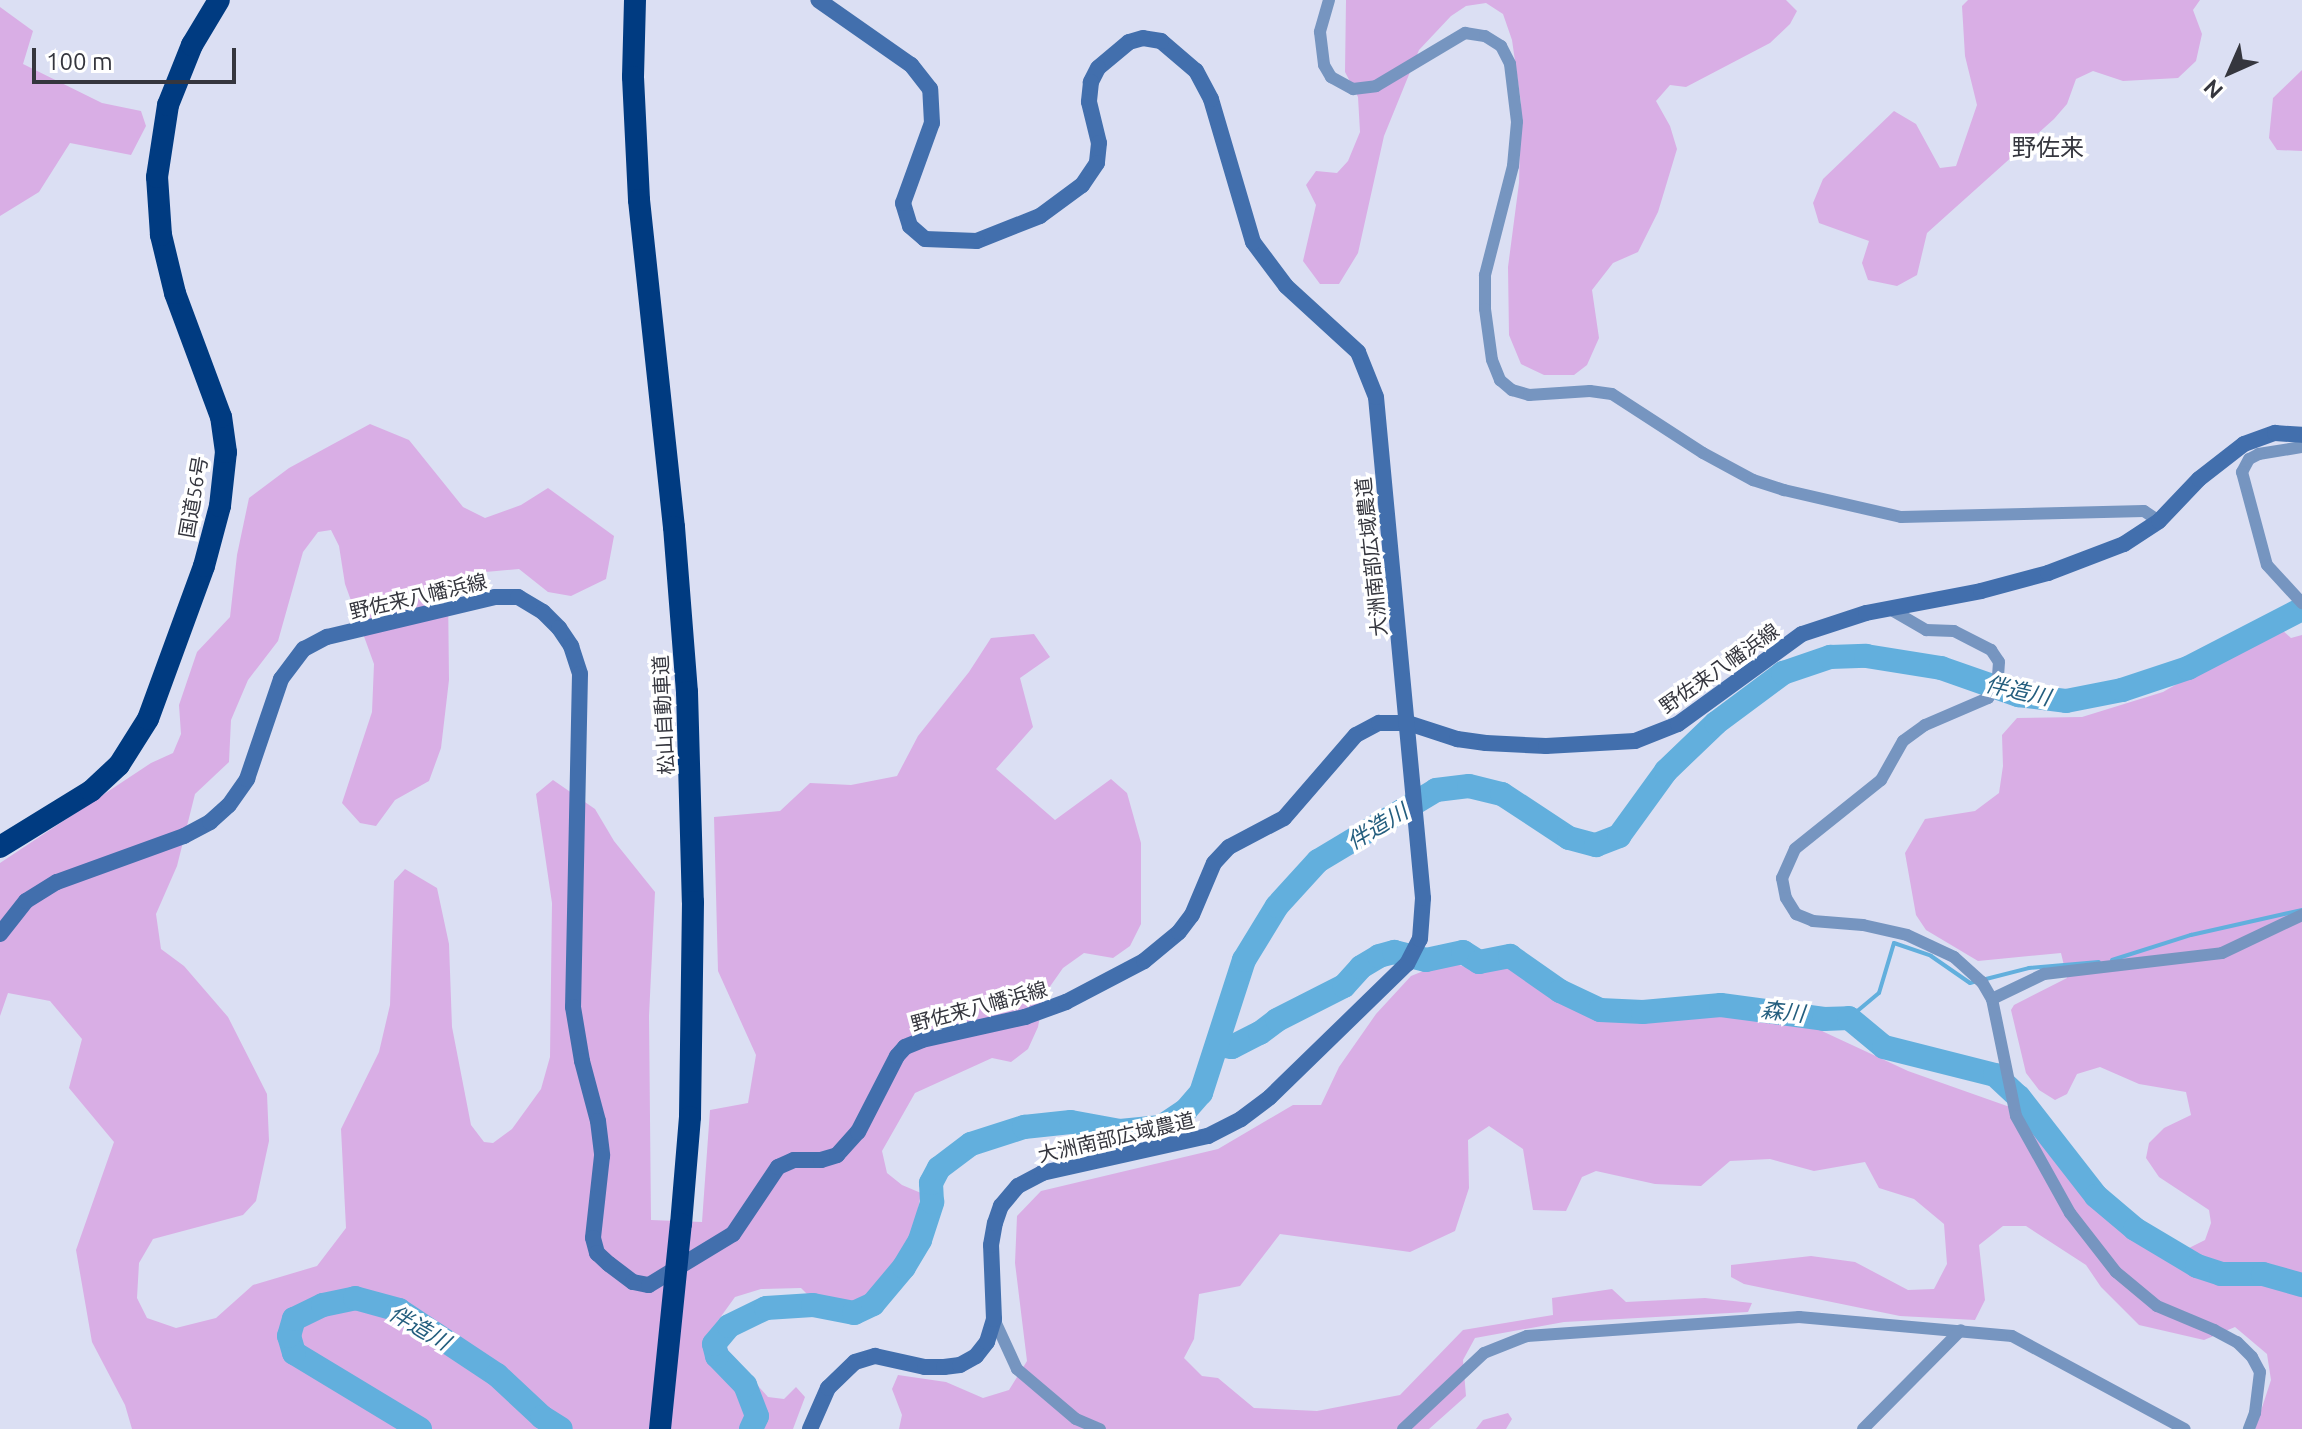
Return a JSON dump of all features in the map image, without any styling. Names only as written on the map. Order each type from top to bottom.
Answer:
[{"type":"highway","name":"国道56号","points":[[0,847],[91,791],[127,753],[148,719],[204,566],[220,506],[226,452],[221,417],[175,293],[161,235],[157,177],[168,105],[192,45],[219,0]]},
{"type":"highway","name":"松山自動車道","points":[[635,0],[633,77],[639,200],[674,527],[687,692],[693,902],[690,1117],[660,1429]]},
{"type":"main road","name":"大洲南部広域農道","points":[[810,1429],[828,1388],[855,1362],[875,1356],[925,1367],[960,1365],[976,1356],[987,1342],[994,1319],[991,1245],[995,1223],[1001,1206],[1018,1186],[1042,1173],[1208,1136],[1241,1119],[1270,1097],[1407,964],[1420,939],[1423,898],[1376,397],[1368,372],[1350,343],[1286,286],[1253,242],[1211,99],[1196,71],[1161,41],[1143,38],[1129,42],[1098,68],[1091,82],[1089,102],[1099,143],[1097,163],[1082,185],[1040,216],[977,241],[925,239],[910,226],[903,203],[932,123],[930,89],[911,65],[818,0]]},
{"type":"main road","name":"野佐来八幡浜線","points":[[0,934],[26,901],[57,882],[184,836],[210,822],[229,805],[247,779],[281,679],[304,649],[327,637],[495,597],[518,597],[543,612],[559,628],[571,646],[580,674],[573,1007],[582,1061],[598,1121],[602,1156],[593,1238],[597,1253],[609,1264],[633,1282],[649,1285],[733,1234],[778,1167],[794,1160],[821,1160],[837,1155],[858,1132],[897,1056],[905,1047],[922,1040],[1025,1017],[1066,1002],[1144,961],[1185,923],[1214,863],[1229,847],[1284,818],[1356,735],[1379,723],[1408,723],[1457,739],[1486,743],[1546,746],[1635,741],[1678,724],[1802,634],[1838,620],[1981,591],[2048,573],[2124,544],[2159,521],[2199,479],[2244,444],[2275,433],[2302,435]]},
{"type":"street","points":[[1329,0],[1320,32],[1324,65],[1331,77],[1353,89],[1376,86],[1465,33],[1485,36],[1501,46],[1510,64],[1517,122],[1513,166],[1485,275],[1485,309],[1492,360],[1500,380],[1512,390],[1529,395],[1590,391],[1612,394],[1703,453],[1753,480],[1901,517],[2144,511],[2159,521]]},
{"type":"street","points":[[2302,447],[2259,454],[2249,459],[2242,472],[2267,565],[2302,603]]},
{"type":"street","points":[[1890,609],[1926,630],[1954,631],[1991,650],[1999,662],[1998,677],[1988,698],[1925,725],[1903,741],[1881,780],[1795,849],[1782,878],[1786,898],[1796,914],[1813,921],[1907,935],[1954,957],[1982,982],[1992,999],[2016,1116],[2070,1213],[2116,1272],[2157,1306],[2225,1336],[2252,1357],[2260,1372],[2255,1413],[2249,1429]]},
{"type":"street","points":[[1992,999],[2044,974],[2222,953],[2302,915]]},
{"type":"street","points":[[1403,1429],[1484,1353],[1527,1336],[1799,1317],[2012,1336],[2185,1429]]},
{"type":"street","points":[[994,1319],[1017,1369],[1076,1419],[1100,1429]]},
{"type":"street","points":[[1863,1429],[1961,1330]]},
{"type":"shaded area","points":[[1346,0],[1786,0],[1797,11],[1790,24],[1770,43],[1686,87],[1670,85],[1656,101],[1670,126],[1677,149],[1658,212],[1638,252],[1613,263],[1592,290],[1599,338],[1587,365],[1574,375],[1544,375],[1521,364],[1509,335],[1508,267],[1519,183],[1521,103],[1512,40],[1503,14],[1486,3],[1466,6],[1451,16],[1419,50],[1384,136],[1358,253],[1339,284],[1320,284],[1303,261],[1316,205],[1306,185],[1316,171],[1337,173],[1348,161],[1360,132],[1358,97],[1345,72]]},
{"type":"shaded area","points":[[1968,0],[2200,0],[2193,10],[2202,34],[2196,61],[2178,78],[2123,81],[2093,71],[2076,79],[2067,104],[2054,119],[1927,233],[1917,275],[1897,286],[1868,280],[1862,263],[1869,241],[1819,223],[1813,203],[1823,179],[1894,111],[1916,124],[1940,168],[1956,166],[1977,105],[1965,56],[1962,6]]},
{"type":"shaded area","points":[[0,7],[33,31],[23,64],[102,103],[141,111],[146,126],[131,155],[70,143],[39,192],[0,216]]},
{"type":"shaded area","points":[[2302,70],[2302,151],[2277,150],[2269,138],[2273,98]]},
{"type":"shaded area","points":[[370,424],[409,440],[463,507],[485,518],[521,505],[548,488],[614,536],[606,579],[571,596],[548,592],[519,569],[474,573],[448,590],[449,680],[441,748],[429,781],[395,800],[376,826],[360,823],[342,803],[372,712],[374,664],[345,584],[339,546],[331,530],[318,532],[303,552],[278,641],[248,680],[231,720],[229,762],[195,794],[177,866],[156,914],[161,949],[184,966],[228,1017],[267,1094],[269,1141],[256,1201],[243,1215],[153,1239],[139,1263],[137,1298],[147,1318],[176,1328],[216,1318],[253,1285],[317,1266],[346,1228],[341,1129],[379,1052],[390,1005],[394,881],[405,869],[437,888],[449,944],[452,1027],[471,1125],[484,1142],[493,1143],[512,1129],[541,1089],[550,1057],[552,903],[536,794],[553,780],[595,809],[614,841],[655,892],[649,1016],[651,1220],[702,1222],[710,1110],[748,1103],[756,1055],[718,971],[714,817],[780,811],[810,783],[851,785],[897,776],[918,736],[969,672],[991,638],[1034,634],[1050,657],[1020,678],[1033,727],[996,769],[1055,820],[1111,779],[1127,793],[1141,843],[1141,924],[1130,946],[1113,958],[1084,953],[1063,968],[1044,995],[1038,1027],[1028,1049],[1011,1062],[992,1058],[915,1093],[882,1151],[887,1173],[902,1185],[921,1193],[912,1242],[879,1290],[860,1314],[849,1321],[829,1316],[801,1288],[761,1289],[735,1297],[717,1322],[730,1355],[768,1397],[784,1399],[796,1387],[805,1397],[793,1429],[132,1429],[125,1405],[92,1342],[76,1250],[114,1142],[69,1088],[82,1039],[50,1001],[8,993],[0,1016],[0,863],[151,763],[173,753],[181,734],[179,705],[197,652],[230,617],[237,555],[249,498],[289,468]]},
{"type":"shaded area","points":[[2282,630],[2291,638],[2302,635],[2302,1429],[2255,1429],[2271,1380],[2267,1354],[2235,1327],[2204,1340],[2139,1325],[2101,1287],[2086,1265],[2026,1226],[2003,1226],[1979,1245],[1985,1300],[1975,1320],[1900,1316],[1744,1284],[1731,1277],[1731,1265],[1811,1256],[1855,1262],[1908,1290],[1934,1289],[1947,1264],[1944,1224],[1914,1199],[1879,1188],[1865,1162],[1814,1171],[1770,1159],[1730,1161],[1701,1186],[1655,1184],[1596,1171],[1582,1177],[1566,1211],[1533,1210],[1523,1149],[1489,1126],[1468,1140],[1469,1188],[1455,1231],[1410,1252],[1280,1234],[1240,1286],[1199,1294],[1194,1339],[1184,1358],[1202,1376],[1218,1378],[1254,1408],[1317,1411],[1400,1395],[1463,1330],[1553,1315],[1552,1298],[1612,1289],[1626,1302],[1705,1298],[1752,1303],[1748,1312],[1564,1322],[1475,1338],[1463,1360],[1466,1396],[1429,1429],[899,1429],[902,1415],[892,1389],[898,1375],[946,1382],[983,1398],[1009,1390],[1027,1361],[1015,1263],[1017,1216],[1041,1191],[1218,1149],[1293,1105],[1321,1105],[1339,1067],[1376,1014],[1411,976],[1448,961],[1471,969],[1516,968],[1586,1013],[1625,1017],[1699,1002],[1747,1001],[1783,1008],[1824,1032],[1908,1071],[2007,1106],[2033,1106],[2075,1157],[2084,1186],[2110,1218],[2156,1250],[2189,1248],[2205,1240],[2211,1223],[2209,1210],[2159,1177],[2146,1158],[2149,1143],[2164,1128],[2191,1115],[2186,1092],[2139,1084],[2100,1067],[2077,1074],[2067,1094],[2055,1100],[2039,1090],[2026,1073],[2011,1010],[2014,1005],[2067,978],[2061,953],[1978,961],[1926,930],[1916,915],[1905,853],[1925,819],[1975,811],[1999,793],[2003,766],[2002,735],[2017,718],[2082,717],[2163,692],[2241,647]]},
{"type":"shaded area","points":[[1508,1413],[1512,1419],[1506,1429],[1476,1429],[1483,1420]]},
{"type":"waterway","name":"伴造川","points":[[751,1429],[757,1416],[745,1385],[717,1356],[714,1344],[729,1326],[766,1308],[813,1305],[854,1313],[873,1304],[904,1267],[920,1240],[932,1202],[931,1183],[939,1168],[971,1144],[1024,1127],[1071,1122],[1120,1131],[1161,1127],[1186,1110],[1201,1093],[1244,960],[1277,906],[1318,861],[1436,790],[1469,786],[1502,794],[1569,838],[1596,845],[1619,836],[1666,771],[1716,723],[1783,673],[1830,657],[1866,656],[1941,668],[2018,695],[2066,701],[2122,690],[2188,668],[2302,609]]},
{"type":"waterway","points":[[2112,960],[2191,935],[2302,910]]},
{"type":"waterway","points":[[1849,1018],[1879,993],[1894,943],[1931,956],[1970,983],[1977,981]]},
{"type":"waterway","name":"森川","points":[[1219,1045],[1232,1047],[1260,1033],[1277,1020],[1344,986],[1361,967],[1379,956],[1394,952],[1426,960],[1463,952],[1479,962],[1510,956],[1560,991],[1600,1010],[1643,1012],[1721,1005],[1824,1019],[1849,1018],[1884,1047],[1995,1075],[2019,1097],[2096,1196],[2135,1229],[2197,1266],[2221,1274],[2263,1274],[2302,1285]]},
{"type":"waterway","points":[[1986,979],[2029,968],[2099,962]]},
{"type":"waterway","name":"伴造川","points":[[420,1429],[294,1353],[289,1336],[294,1319],[323,1305],[355,1298],[399,1310],[497,1375],[542,1417],[561,1429]]},
{"type":"district","name":"野佐来","points":[[2048,148]]}]
